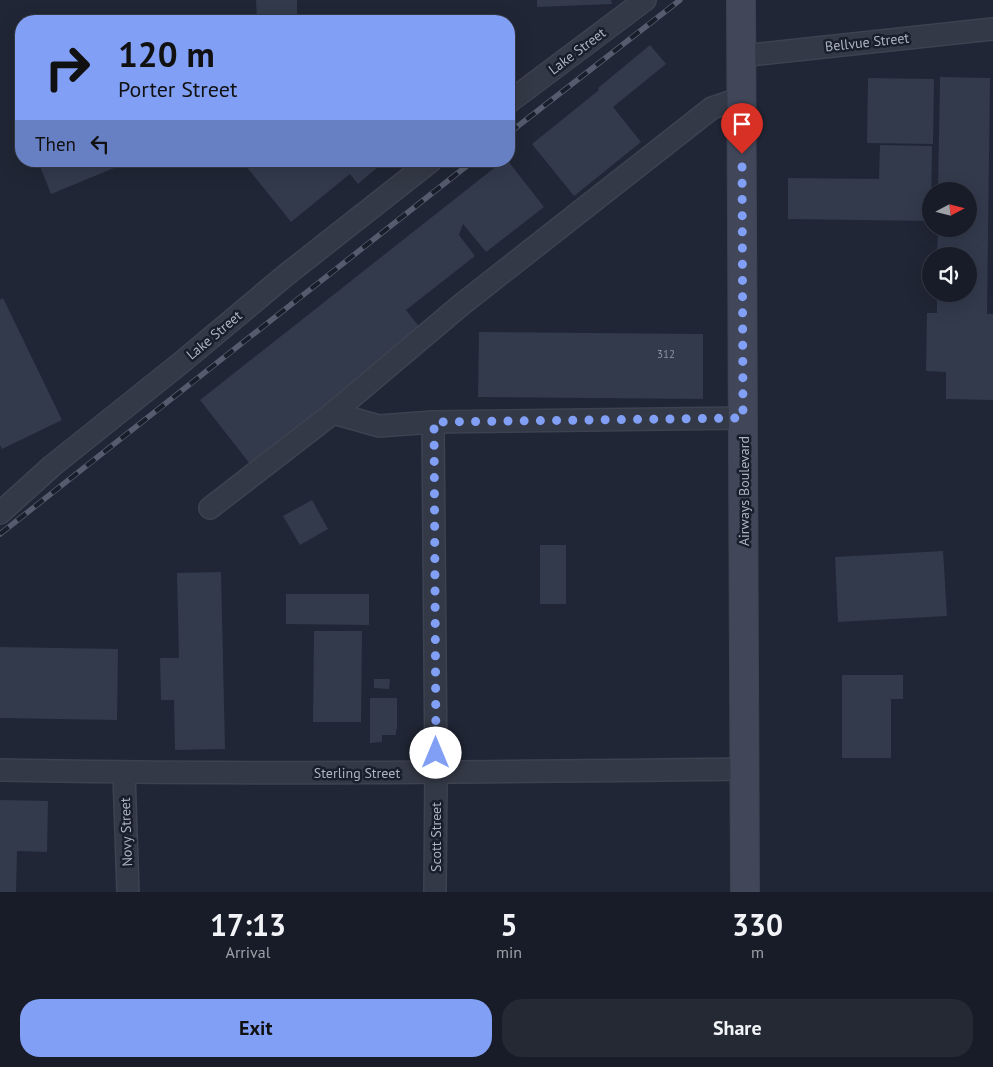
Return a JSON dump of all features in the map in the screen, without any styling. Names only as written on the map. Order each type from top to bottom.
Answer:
[{"type":"main road","name":"Airways Boulevard","points":[[741,0],[745,892]]},
{"type":"street","name":"Lake Street","points":[[515,98],[645,0]]},
{"type":"street","name":"Bellvue Street","points":[[741,56],[993,29]]},
{"type":"street","points":[[210,508],[333,413],[461,305],[712,108],[742,98]]},
{"type":"street","name":"Lake Street","points":[[0,513],[52,466],[182,362],[286,275],[424,167]]},
{"type":"street","points":[[333,413],[379,426],[434,422],[743,418]]},
{"type":"street","name":"Scott Street","points":[[434,422],[435,892]]},
{"type":"street","name":"Sterling Street","points":[[0,770],[124,773],[436,773],[745,768]]},
{"type":"street","name":"Novy Street","points":[[124,773],[128,892]]},
{"type":"building","points":[[256,0],[297,0],[297,15],[257,15]]},
{"type":"building","points":[[537,0],[611,0],[612,4],[537,7]]},
{"type":"building","points":[[650,45],[666,64],[613,107],[641,142],[574,196],[532,144],[599,90],[598,88]]},
{"type":"building","points":[[940,77],[990,78],[987,314],[993,314],[993,400],[946,399],[946,372],[926,371],[927,313],[937,313],[937,302],[977,302],[977,247],[937,247],[938,238],[978,238],[978,182],[938,182]]},
{"type":"building","points":[[868,78],[934,79],[933,144],[867,143]]},
{"type":"building","points":[[880,145],[932,146],[932,182],[922,182],[922,221],[788,219],[788,178],[879,179]]},
{"type":"building","points":[[40,167],[116,167],[51,194]]},
{"type":"building","points":[[247,167],[378,167],[358,184],[350,174],[291,222]]},
{"type":"building","points":[[495,167],[513,167],[544,207],[486,252],[463,224],[459,235],[475,256],[406,310],[421,329],[250,464],[200,400]]},
{"type":"building","points":[[3,298],[62,420],[2,449],[0,445],[0,300]]},
{"type":"building","points":[[479,332],[703,334],[703,399],[478,397]]},
{"type":"building","points":[[312,500],[328,529],[300,545],[283,516]]},
{"type":"building","points":[[540,545],[566,545],[566,604],[540,604]]},
{"type":"building","points":[[943,551],[947,616],[838,622],[835,557]]},
{"type":"building","points":[[221,572],[225,749],[175,750],[174,700],[161,700],[160,658],[179,658],[177,573]]},
{"type":"building","points":[[286,594],[369,594],[369,625],[286,624]]},
{"type":"building","points":[[314,631],[362,631],[361,722],[313,722]]},
{"type":"building","points":[[0,647],[118,649],[117,720],[0,718]]},
{"type":"building","points":[[842,675],[903,675],[903,699],[891,699],[891,758],[842,758]]},
{"type":"building","points":[[374,679],[390,679],[389,689],[374,688]]},
{"type":"building","points":[[370,698],[397,698],[396,735],[382,735],[382,742],[370,743]]},
{"type":"building","points":[[0,800],[48,801],[47,852],[17,851],[16,892],[0,892]]},
{"type":"railway","points":[[515,128],[680,0]]},
{"type":"railway","points":[[0,534],[465,167]]},
{"type":"route","points":[[436,753],[434,422],[743,418],[742,154]]}]
